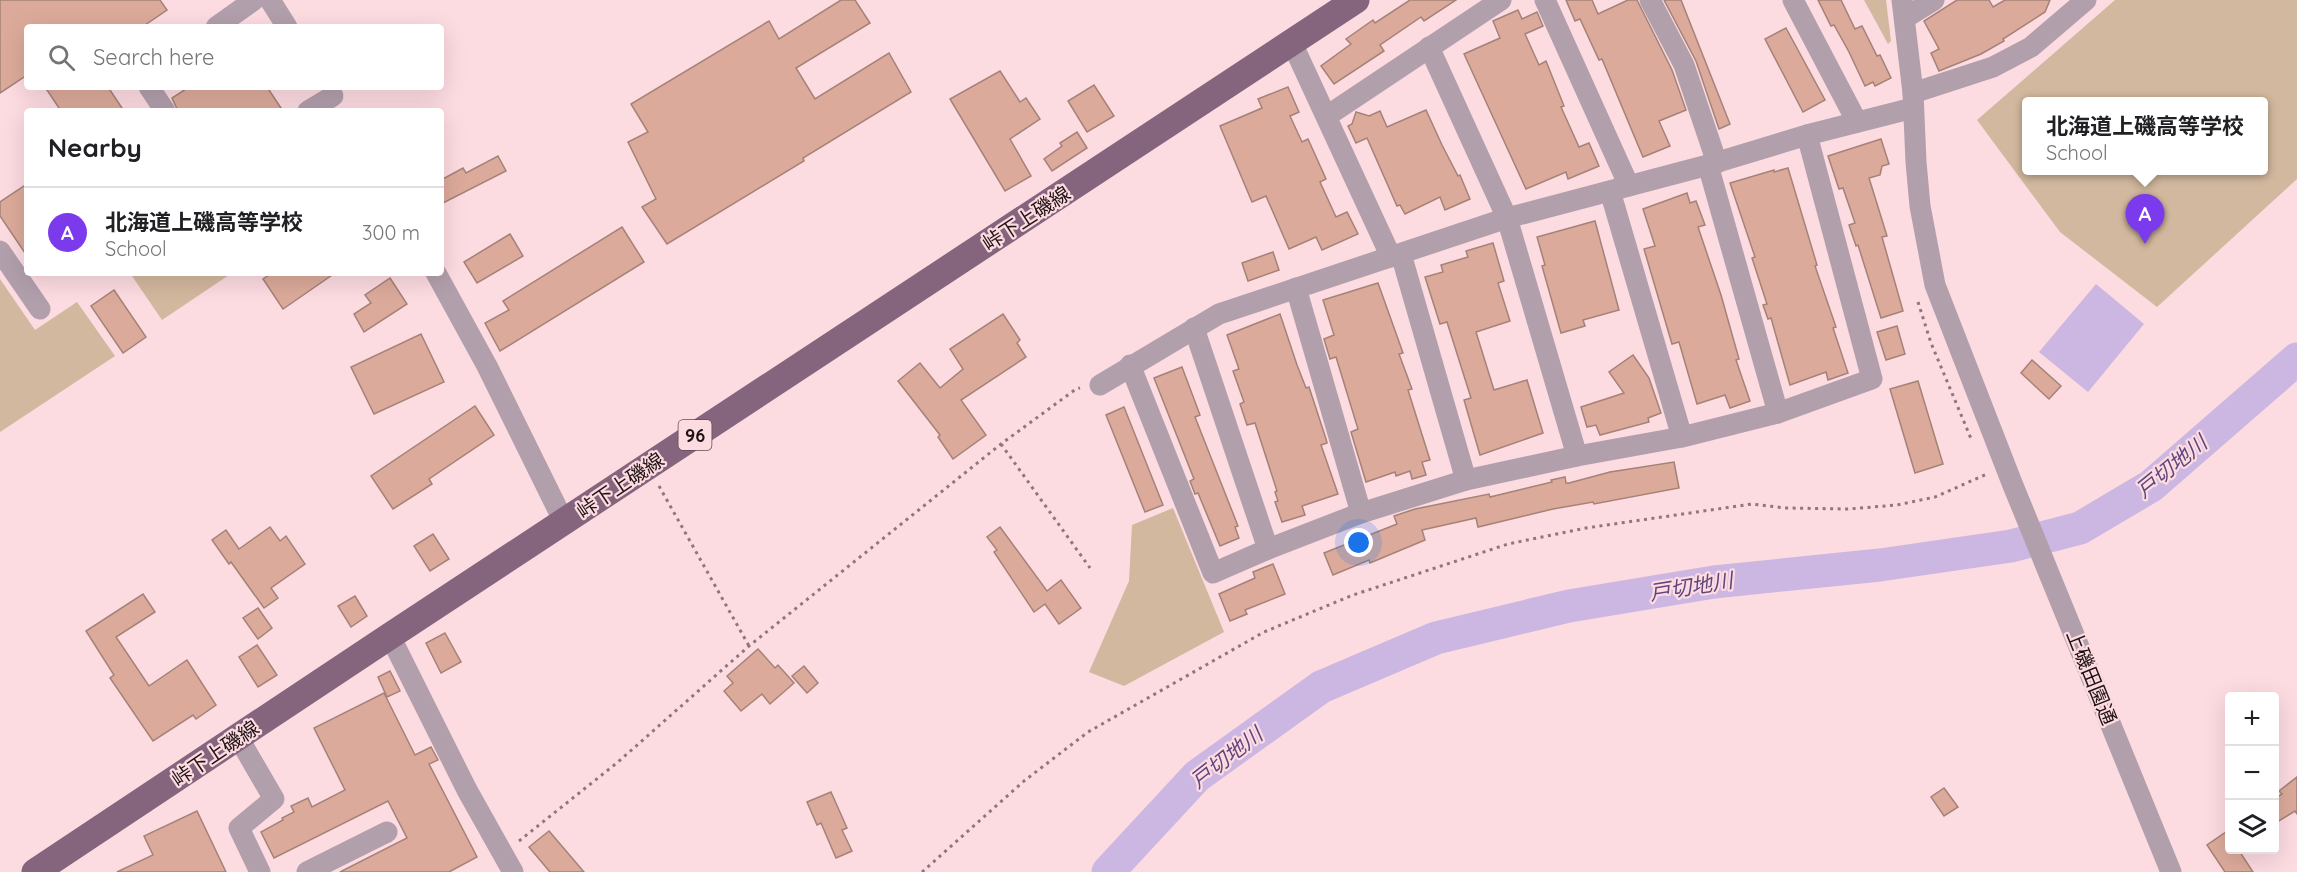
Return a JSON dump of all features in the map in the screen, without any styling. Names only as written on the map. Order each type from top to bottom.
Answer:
[{"type":"main road","name":"峠下上磯線","points":[[35,872],[1356,0]]},
{"type":"street","points":[[220,24],[254,0]]},
{"type":"street","points":[[270,0],[285,24]]},
{"type":"street","points":[[1327,116],[1501,0]]},
{"type":"street","points":[[1545,0],[1620,189],[1682,437]]},
{"type":"street","points":[[1650,0],[1684,65],[1713,164],[1778,413]]},
{"type":"street","points":[[1792,0],[1857,122]]},
{"type":"street","points":[[1903,9],[1934,0]]},
{"type":"street","points":[[1100,385],[1130,365],[1219,314],[1507,218],[1713,164],[1857,122],[1913,101],[1993,67],[2031,47],[2085,0]]},
{"type":"street","name":"上磯田園通","points":[[1903,9],[1913,101],[1920,206],[1935,285],[2012,483],[2171,872]]},
{"type":"street","points":[[1292,43],[1396,255],[1466,480]]},
{"type":"street","points":[[1429,47],[1507,218],[1577,456]]},
{"type":"street","points":[[151,90],[163,108]]},
{"type":"street","points":[[314,108],[334,98]]},
{"type":"street","points":[[1130,365],[1213,573],[1361,513],[1466,480],[1577,456],[1682,437],[1778,413],[1872,379],[1807,135]]},
{"type":"street","points":[[0,251],[40,309]]},
{"type":"street","points":[[438,276],[487,366],[564,522]]},
{"type":"street","points":[[1296,288],[1361,513]]},
{"type":"street","points":[[1194,328],[1268,549]]},
{"type":"street","points":[[390,636],[467,790],[507,863]]},
{"type":"street","points":[[238,737],[274,799],[239,828],[260,872]]},
{"type":"street","points":[[307,872],[387,832]]},
{"type":"path","points":[[507,863],[748,646],[1001,444],[1076,388],[1100,385]]},
{"type":"path","points":[[1001,444],[1090,568]]},
{"type":"path","points":[[649,466],[748,646]]},
{"type":"path","points":[[922,872],[1024,781],[1088,732],[1264,632],[1353,595],[1508,544],[1586,528],[1752,504],[1785,508],[1848,509],[1897,505],[1935,497],[1987,474]]},
{"type":"shaded area","points":[[1864,0],[1886,0],[1891,41],[1888,44]]},
{"type":"shaded area","points":[[2115,0],[2297,0],[2297,179],[2157,307],[2060,232],[1977,120]]},
{"type":"shaded area","points":[[132,276],[228,276],[162,320]]},
{"type":"shaded area","points":[[0,279],[35,330],[77,302],[115,356],[0,432]]},
{"type":"shaded area","points":[[2096,284],[2144,324],[2088,392],[2039,352]]},
{"type":"shaded area","points":[[1173,508],[1224,632],[1124,686],[1089,672],[1129,581],[1132,525]]},
{"type":"building","points":[[0,0],[160,0],[167,10],[146,24],[24,24],[24,77],[0,93]]},
{"type":"building","points":[[841,0],[855,0],[870,23],[796,68],[815,99],[889,53],[911,92],[803,158],[804,161],[667,244],[642,207],[656,199],[628,142],[648,132],[631,104],[769,21],[779,39]]},
{"type":"building","points":[[1410,0],[1456,0],[1424,21],[1421,17],[1380,45],[1384,51],[1334,84],[1321,66],[1351,44],[1346,39],[1373,20],[1375,23]]},
{"type":"building","points":[[1566,0],[1592,0],[1598,14],[1628,0],[1637,0],[1672,70],[1686,110],[1659,121],[1670,146],[1643,157],[1602,59],[1599,60],[1580,19],[1575,21]]},
{"type":"building","points":[[1664,0],[1681,0],[1730,124],[1719,129],[1696,61]]},
{"type":"building","points":[[1818,0],[1841,0],[1855,29],[1862,26],[1891,78],[1875,86],[1873,82],[1865,86],[1849,52],[1834,25],[1831,26]]},
{"type":"building","points":[[1957,0],[1989,0],[1993,7],[2005,0],[2050,0],[2045,12],[2003,39],[2004,41],[1981,54],[1939,71],[1931,53],[1939,49],[1924,21]]},
{"type":"building","points":[[1518,10],[1522,19],[1537,12],[1543,26],[1525,34],[1539,65],[1546,61],[1564,106],[1561,107],[1579,147],[1589,143],[1599,166],[1568,179],[1566,172],[1526,189],[1464,54],[1500,38],[1493,21]]},
{"type":"building","points":[[1786,28],[1825,100],[1803,112],[1765,39]]},
{"type":"building","points":[[1000,71],[1020,102],[1026,98],[1040,119],[1010,139],[1031,176],[1005,191],[950,99]]},
{"type":"building","points":[[1094,85],[1114,116],[1087,132],[1068,101]]},
{"type":"building","points":[[1288,87],[1299,112],[1290,116],[1302,142],[1308,139],[1326,179],[1320,182],[1336,217],[1347,212],[1358,234],[1322,250],[1316,237],[1289,249],[1266,196],[1252,202],[1220,126],[1262,108],[1258,99]]},
{"type":"building","points":[[47,90],[110,90],[122,108],[59,108]]},
{"type":"building","points":[[184,90],[269,90],[281,108],[177,108],[172,98]]},
{"type":"building","points":[[1426,110],[1470,199],[1445,210],[1440,197],[1405,214],[1400,205],[1397,206],[1367,138],[1356,143],[1348,126],[1352,124],[1356,112],[1369,116],[1380,111],[1387,127]]},
{"type":"building","points":[[1077,132],[1087,148],[1052,171],[1044,159],[1062,146],[1060,143]]},
{"type":"building","points":[[1881,139],[1889,164],[1882,166],[1880,175],[1869,178],[1887,236],[1882,237],[1903,311],[1881,318],[1858,245],[1856,246],[1849,225],[1855,223],[1843,188],[1839,189],[1828,156]]},
{"type":"building","points":[[498,156],[506,171],[444,202],[444,178],[463,168],[466,173]]},
{"type":"building","points":[[1788,168],[1848,373],[1828,380],[1826,372],[1790,385],[1771,318],[1768,319],[1763,305],[1767,304],[1752,258],[1755,257],[1730,183]]},
{"type":"building","points":[[24,186],[24,252],[0,216],[0,202]]},
{"type":"building","points":[[1687,193],[1690,203],[1696,201],[1705,225],[1698,227],[1721,295],[1739,359],[1736,360],[1750,401],[1730,408],[1725,395],[1697,404],[1679,342],[1672,344],[1644,249],[1655,246],[1643,209]]},
{"type":"building","points":[[1595,221],[1619,310],[1583,320],[1585,326],[1561,333],[1542,266],[1545,265],[1537,237]]},
{"type":"building","points":[[622,227],[644,262],[500,351],[485,323],[509,310],[503,301]]},
{"type":"building","points":[[510,234],[523,256],[477,283],[464,262]]},
{"type":"building","points":[[1493,243],[1504,281],[1498,283],[1510,321],[1476,332],[1494,390],[1527,380],[1543,433],[1480,455],[1464,400],[1471,398],[1447,322],[1440,324],[1425,277],[1443,272],[1441,265],[1468,257],[1466,251]]},
{"type":"building","points":[[1273,252],[1279,270],[1248,281],[1242,263]]},
{"type":"building","points":[[268,276],[331,276],[283,309],[263,279]]},
{"type":"building","points":[[390,278],[407,304],[364,332],[354,314],[371,303],[365,295]]},
{"type":"building","points":[[1378,283],[1403,353],[1399,354],[1412,389],[1408,390],[1430,460],[1422,462],[1426,475],[1412,479],[1410,471],[1396,476],[1395,472],[1366,482],[1351,432],[1358,429],[1336,357],[1330,359],[1324,339],[1334,335],[1323,300]]},
{"type":"building","points":[[114,290],[146,337],[123,353],[91,306]]},
{"type":"building","points":[[1003,314],[1020,340],[1017,343],[1026,357],[961,400],[986,435],[953,459],[938,437],[940,435],[898,381],[920,363],[940,388],[963,369],[950,349]]},
{"type":"building","points":[[1280,314],[1306,388],[1309,387],[1326,439],[1327,443],[1321,445],[1338,494],[1302,506],[1305,515],[1282,522],[1275,502],[1278,501],[1275,492],[1277,491],[1255,423],[1247,425],[1240,404],[1244,402],[1233,371],[1239,369],[1227,335]]},
{"type":"building","points":[[1897,326],[1905,354],[1886,360],[1877,332]]},
{"type":"building","points":[[421,334],[444,382],[374,414],[351,367]]},
{"type":"building","points":[[1633,355],[1649,378],[1661,413],[1648,418],[1649,422],[1600,435],[1596,425],[1587,427],[1581,407],[1624,393],[1609,372]]},
{"type":"building","points":[[2032,360],[2061,386],[2049,399],[2021,373]]},
{"type":"building","points":[[1182,367],[1200,415],[1195,417],[1238,526],[1235,527],[1239,538],[1220,546],[1198,493],[1195,494],[1190,481],[1194,479],[1154,378]]},
{"type":"building","points":[[1918,381],[1943,464],[1915,473],[1890,389]]},
{"type":"building","points":[[475,406],[494,435],[429,479],[432,484],[393,509],[371,476]]},
{"type":"building","points":[[1124,407],[1163,505],[1145,512],[1106,415]]},
{"type":"building","points":[[1674,462],[1679,488],[1594,504],[1593,502],[1553,509],[1478,527],[1476,518],[1422,530],[1425,540],[1370,563],[1369,560],[1333,575],[1324,553],[1397,524],[1394,516],[1415,509],[1489,494],[1490,497],[1565,477],[1566,483],[1569,483],[1610,472]]},
{"type":"building","points":[[270,527],[280,541],[286,536],[305,564],[271,588],[278,598],[264,608],[212,540],[226,530],[239,549]]},
{"type":"building","points":[[1000,527],[1047,591],[1061,580],[1081,608],[1059,624],[1045,604],[1034,612],[994,552],[997,550],[987,537]]},
{"type":"building","points":[[433,534],[449,559],[430,571],[414,546]]},
{"type":"building","points":[[1273,564],[1285,594],[1245,610],[1247,614],[1230,621],[1219,594],[1255,578],[1253,572]]},
{"type":"building","points":[[143,594],[155,612],[116,637],[149,686],[187,660],[216,705],[196,719],[193,715],[153,741],[110,678],[114,675],[86,631]]},
{"type":"building","points":[[355,596],[367,616],[351,627],[338,606]]},
{"type":"building","points":[[258,608],[272,628],[258,639],[243,618]]},
{"type":"building","points":[[445,633],[461,662],[441,673],[426,643]]},
{"type":"building","points":[[257,645],[277,675],[258,687],[239,657]]},
{"type":"building","points":[[758,649],[775,668],[778,665],[794,683],[770,704],[762,694],[741,711],[724,691],[733,683],[727,676]]},
{"type":"building","points":[[804,666],[818,683],[807,693],[792,676]]},
{"type":"building","points":[[390,671],[400,691],[387,697],[378,677]]},
{"type":"building","points":[[384,693],[415,755],[431,747],[438,760],[429,764],[477,857],[449,872],[340,872],[407,838],[388,801],[274,858],[261,832],[294,812],[291,806],[308,798],[312,807],[345,790],[314,728]]},
{"type":"building","points":[[2297,777],[2297,814],[2295,811],[2279,821],[2279,796],[2282,794],[2279,791]]},
{"type":"building","points":[[1944,788],[1958,807],[1944,816],[1931,797]]},
{"type":"building","points":[[831,792],[847,828],[842,830],[852,851],[836,858],[821,823],[817,825],[807,802]]},
{"type":"building","points":[[197,811],[226,872],[117,872],[153,855],[144,836]]},
{"type":"building","points":[[549,831],[584,872],[550,872],[529,847]]},
{"type":"building","points":[[2225,833],[2225,854],[2241,854],[2253,872],[2225,872],[2207,845]]},
{"type":"waterway","name":"戸切地川","points":[[1108,872],[1197,776],[1321,687],[1436,638],[1569,606],[1714,582],[1880,565],[2011,546],[2080,528],[2151,486],[2297,359]]},
{"type":"place","name":"北海道上磯高等学校","points":[[2145,244]]}]
